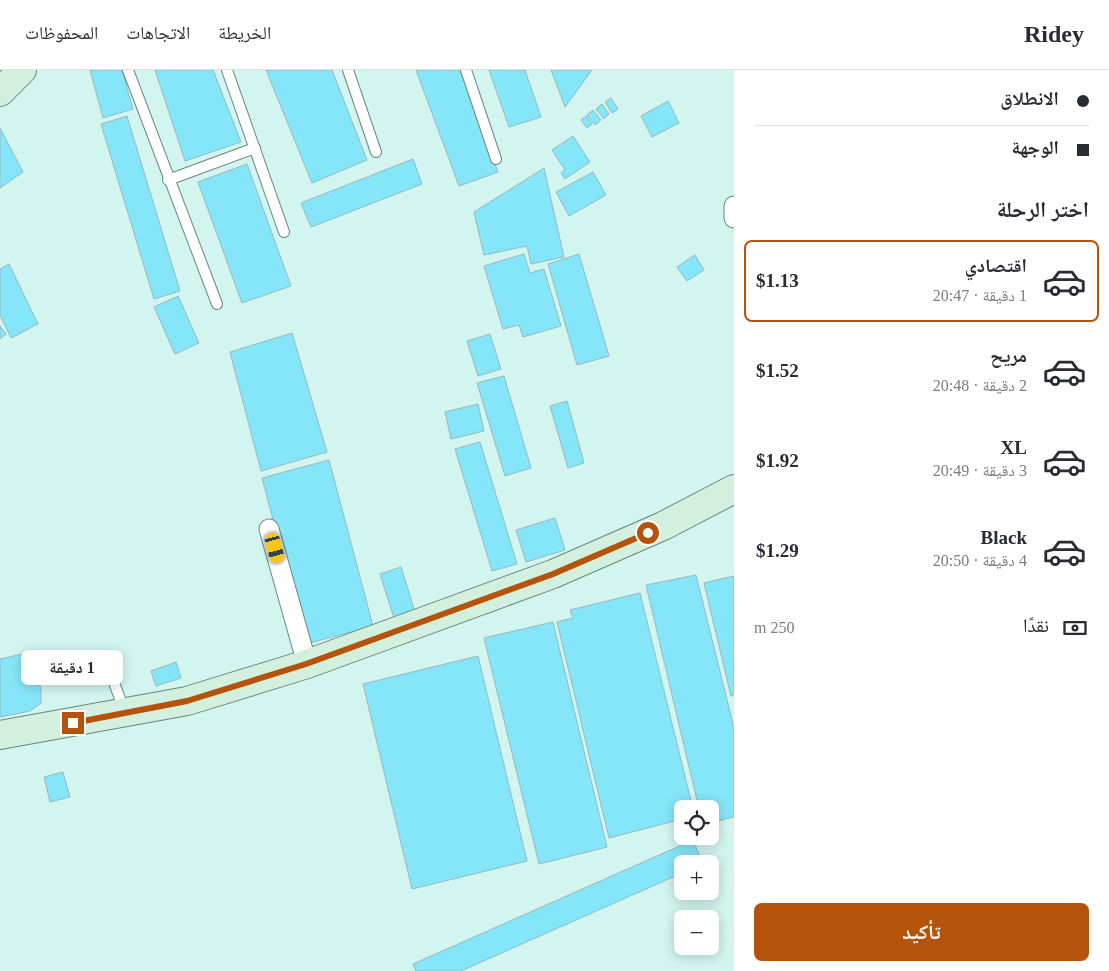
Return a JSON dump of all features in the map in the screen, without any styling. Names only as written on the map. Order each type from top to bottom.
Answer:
[{"type":"street","points":[[0,92],[22,70]]},
{"type":"street","points":[[734,206],[734,218]]},
{"type":"street","points":[[0,736],[187,701],[306,664],[553,574],[664,526],[734,489]]},
{"type":"street","points":[[269,529],[306,664]]},
{"type":"lane","points":[[128,70],[168,180],[217,304]]},
{"type":"lane","points":[[227,70],[284,232]]},
{"type":"lane","points":[[348,70],[376,152]]},
{"type":"lane","points":[[466,70],[496,159]]},
{"type":"lane","points":[[168,180],[254,148]]},
{"type":"lane","points":[[110,672],[126,713]]},
{"type":"building","points":[[90,70],[122,70],[133,109],[103,118]]},
{"type":"building","points":[[155,70],[213,70],[241,142],[185,161]]},
{"type":"building","points":[[266,70],[332,70],[367,160],[312,183]]},
{"type":"building","points":[[416,70],[460,70],[498,172],[459,186]]},
{"type":"building","points":[[489,70],[525,70],[541,117],[509,127]]},
{"type":"building","points":[[551,70],[592,70],[565,107]]},
{"type":"building","points":[[611,98],[618,109],[612,113],[605,102]]},
{"type":"building","points":[[668,101],[679,123],[652,137],[641,116]]},
{"type":"building","points":[[602,104],[609,114],[604,119],[596,109]]},
{"type":"building","points":[[593,110],[601,120],[595,125],[587,115]]},
{"type":"building","points":[[127,116],[180,291],[154,299],[101,124]]},
{"type":"building","points":[[586,116],[592,124],[587,128],[581,120]]},
{"type":"building","points":[[0,128],[23,172],[0,188]]},
{"type":"building","points":[[573,136],[590,162],[565,179],[561,173],[565,170],[552,150]]},
{"type":"building","points":[[413,159],[422,184],[311,227],[301,203]]},
{"type":"building","points":[[247,164],[291,286],[242,303],[198,182]]},
{"type":"building","points":[[544,168],[564,257],[531,264],[527,246],[484,255],[474,212]]},
{"type":"building","points":[[593,172],[606,195],[569,216],[556,192]]},
{"type":"building","points":[[524,254],[530,273],[544,269],[561,326],[523,337],[519,325],[503,329],[484,266]]},
{"type":"building","points":[[579,254],[609,356],[577,365],[548,264]]},
{"type":"building","points":[[695,255],[704,270],[687,281],[677,267]]},
{"type":"building","points":[[9,264],[38,324],[11,338],[0,315],[0,269]]},
{"type":"building","points":[[178,296],[199,343],[175,354],[154,307]]},
{"type":"building","points":[[0,326],[6,334],[0,339]]},
{"type":"building","points":[[292,333],[327,452],[261,471],[230,352]]},
{"type":"building","points":[[490,334],[501,369],[478,376],[467,341]]},
{"type":"building","points":[[504,376],[531,468],[505,476],[477,383]]},
{"type":"building","points":[[567,401],[584,463],[568,468],[550,406]]},
{"type":"building","points":[[478,404],[484,431],[451,439],[445,412]]},
{"type":"building","points":[[480,442],[517,564],[492,571],[455,449]]},
{"type":"building","points":[[329,460],[373,626],[306,644],[262,478]]},
{"type":"building","points":[[555,518],[565,550],[526,562],[516,530]]},
{"type":"building","points":[[401,567],[415,612],[394,618],[380,574]]},
{"type":"building","points":[[696,575],[734,728],[734,817],[719,821],[719,800],[697,800],[646,585]]},
{"type":"building","points":[[734,576],[734,695],[731,696],[704,583]]},
{"type":"building","points":[[640,593],[691,800],[674,800],[674,821],[609,838],[557,622],[573,618],[570,610]]},
{"type":"building","points":[[553,622],[607,847],[539,864],[484,638]]},
{"type":"building","points":[[27,653],[41,689],[41,703],[30,711],[0,717],[0,659]]},
{"type":"building","points":[[478,656],[527,861],[412,889],[363,684]]},
{"type":"building","points":[[176,662],[181,678],[156,686],[151,671]]},
{"type":"building","points":[[63,772],[70,797],[50,802],[44,777]]},
{"type":"building","points":[[682,845],[695,845],[699,855],[674,855],[674,877],[461,971],[416,971],[413,964]]},
{"type":"route","points":[[73,723],[187,701],[306,664],[553,574],[648,533]]}]
